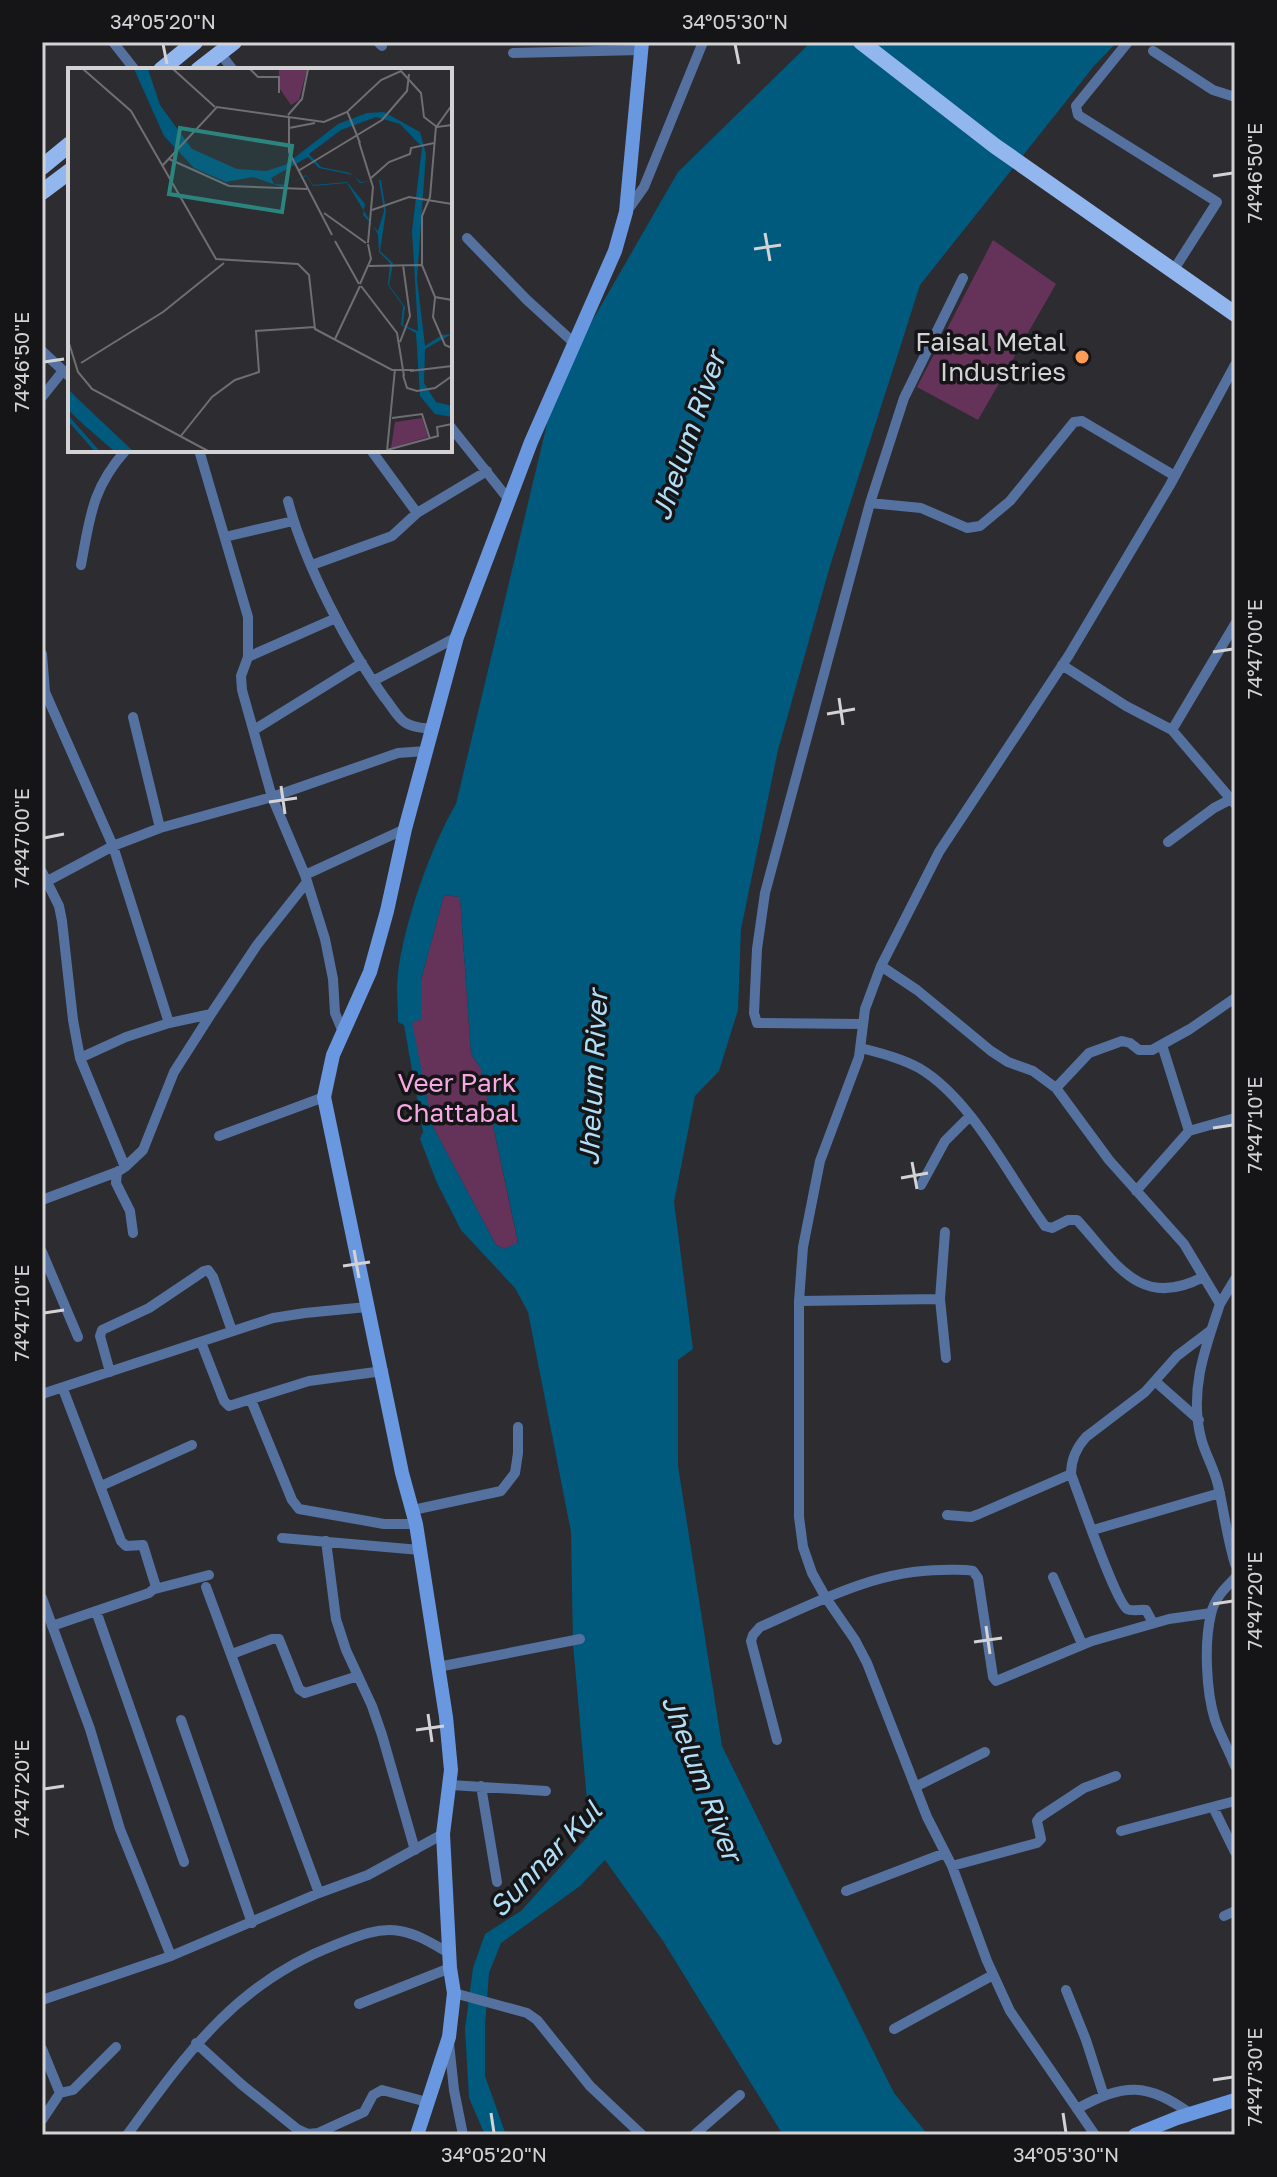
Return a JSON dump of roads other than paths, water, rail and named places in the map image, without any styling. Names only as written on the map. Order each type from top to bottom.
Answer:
[{"type":"main road","points":[[163,68],[195,42]]},
{"type":"main road","points":[[201,68],[234,42]]},
{"type":"main road","points":[[861,42],[995,146],[1234,311]]},
{"type":"main road","points":[[42,167],[68,146]]},
{"type":"main road","points":[[42,192],[68,172]]},
{"type":"street","points":[[113,42],[133,68]]},
{"type":"street","points":[[626,212],[644,187],[703,42]]},
{"type":"street","points":[[1128,42],[1076,106],[1078,115],[1217,202],[1173,271]]},
{"type":"street","points":[[417,2135],[460,1994],[450,1961],[448,1934],[443,1834],[451,1785],[446,1717],[415,1517],[402,1473],[324,1097],[333,1055],[370,972],[457,637],[573,342],[615,251],[626,212],[642,46],[513,53]]},
{"type":"street","points":[[1153,51],[1213,90],[1235,97]]},
{"type":"street","points":[[220,53],[231,68]]},
{"type":"street","points":[[467,238],[573,342]]},
{"type":"street","points":[[862,1024],[757,1023],[754,1013],[757,949],[765,893],[870,503],[904,398],[963,278]]},
{"type":"street","points":[[42,351],[66,375],[42,397]]},
{"type":"street","points":[[1095,2135],[1010,2011],[993,1975],[952,1866],[915,1787],[867,1663],[826,1598],[807,1560],[799,1517],[799,1301],[803,1247],[820,1161],[848,1091],[861,1048],[862,1024],[881,966],[939,852],[1062,665],[1175,476],[1235,365]]},
{"type":"street","points":[[870,503],[921,508],[967,528],[980,526],[1010,501],[1074,422],[1082,421],[1175,476]]},
{"type":"street","points":[[452,428],[509,500]]},
{"type":"street","points":[[81,565],[97,491],[107,472],[124,452]]},
{"type":"street","points":[[200,452],[248,617],[248,657],[241,681],[272,797],[306,879],[325,939],[333,979],[335,1013],[343,1032]]},
{"type":"street","points":[[372,452],[417,513]]},
{"type":"street","points":[[312,565],[386,539],[417,513],[487,471]]},
{"type":"street","points":[[288,501],[293,521],[336,618],[373,681],[402,721],[433,729]]},
{"type":"street","points":[[225,537],[293,521]]},
{"type":"street","points":[[248,657],[336,618]]},
{"type":"street","points":[[1172,730],[1235,624]]},
{"type":"street","points":[[373,681],[457,637]]},
{"type":"street","points":[[42,654],[43,693],[113,846],[169,1023]]},
{"type":"street","points":[[254,730],[362,663]]},
{"type":"street","points":[[1062,665],[1126,706],[1172,730],[1234,800],[1168,842]]},
{"type":"street","points":[[133,717],[160,828]]},
{"type":"street","points":[[133,1233],[130,1211],[116,1183],[121,1169],[80,1058],[62,921],[44,879],[113,846],[160,828],[272,797],[398,753],[426,751]]},
{"type":"street","points":[[42,1200],[121,1169],[143,1150],[174,1072],[257,945],[306,879],[405,829]]},
{"type":"street","points":[[881,966],[917,990],[991,1051],[1008,1062],[1033,1071],[1056,1088],[1083,1128],[1184,1244],[1220,1304]]},
{"type":"street","points":[[1056,1088],[1081,1059],[1101,1047],[1127,1041],[1146,1051],[1190,1029],[1235,998]]},
{"type":"street","points":[[80,1058],[126,1037],[211,1014]]},
{"type":"street","points":[[1162,1045],[1189,1131]]},
{"type":"street","points":[[861,1048],[917,1067],[956,1099],[1045,1226],[1052,1228],[1068,1220],[1077,1220],[1117,1266],[1149,1286],[1172,1289],[1203,1277]]},
{"type":"street","points":[[219,1136],[324,1097]]},
{"type":"street","points":[[921,1185],[945,1141],[969,1117]]},
{"type":"street","points":[[1136,1191],[1189,1131],[1235,1118]]},
{"type":"street","points":[[945,1232],[940,1299],[946,1358]]},
{"type":"street","points":[[42,1252],[78,1337]]},
{"type":"street","points":[[110,1372],[100,1336],[102,1330],[149,1308],[204,1271],[208,1270],[213,1277],[232,1331]]},
{"type":"street","points":[[1235,1279],[1220,1304],[1211,1329],[1200,1362],[1197,1387],[1201,1439],[1213,1466],[1235,1564]]},
{"type":"street","points":[[799,1301],[940,1299]]},
{"type":"street","points":[[42,1394],[273,1318],[367,1307]]},
{"type":"street","points":[[1153,1623],[1146,1610],[1131,1610],[1125,1605],[1103,1562],[1071,1474],[1073,1457],[1078,1445],[1156,1382],[1177,1356],[1211,1329]]},
{"type":"street","points":[[201,1342],[226,1404],[232,1406],[309,1381],[383,1371]]},
{"type":"street","points":[[1156,1382],[1199,1420]]},
{"type":"street","points":[[63,1389],[123,1544],[143,1545],[155,1589]]},
{"type":"street","points":[[251,1400],[292,1500],[299,1509],[384,1524],[501,1491],[515,1473],[518,1427]]},
{"type":"street","points":[[101,1486],[192,1445]]},
{"type":"street","points":[[947,1515],[971,1517],[1071,1474]]},
{"type":"street","points":[[1093,1530],[1220,1493]]},
{"type":"street","points":[[282,1538],[420,1550]]},
{"type":"street","points":[[326,1541],[336,1619],[382,1735],[415,1850]]},
{"type":"street","points":[[777,1740],[751,1641],[753,1635],[760,1627],[882,1577],[905,1572],[968,1570],[978,1578],[996,1681],[1082,1644],[1153,1623],[1211,1613]]},
{"type":"street","points":[[52,1626],[155,1589],[209,1575]]},
{"type":"street","points":[[1053,1577],[1082,1644]]},
{"type":"street","points":[[1235,1578],[1217,1598],[1211,1613],[1208,1662],[1209,1693],[1215,1721],[1235,1766]]},
{"type":"street","points":[[206,1587],[319,1893]]},
{"type":"street","points":[[42,1598],[90,1729],[124,1842],[171,1956]]},
{"type":"street","points":[[96,1611],[184,1862]]},
{"type":"street","points":[[232,1654],[279,1639],[299,1689],[305,1693],[358,1676]]},
{"type":"street","points":[[438,1667],[580,1639]]},
{"type":"street","points":[[181,1720],[252,1923]]},
{"type":"street","points":[[915,1787],[985,1752]]},
{"type":"street","points":[[952,1866],[1037,1843],[1041,1839],[1037,1823],[1040,1817],[1084,1788],[1116,1776]]},
{"type":"street","points":[[451,1785],[546,1791]]},
{"type":"street","points":[[481,1786],[497,1882]]},
{"type":"street","points":[[1121,1831],[1235,1801]]},
{"type":"street","points":[[1213,1807],[1235,1852]]},
{"type":"street","points":[[42,2000],[171,1956],[368,1875],[443,1834]]},
{"type":"street","points":[[846,1891],[945,1853]]},
{"type":"street","points":[[127,2135],[196,2043],[232,2007],[258,1985],[315,1952],[358,1935],[397,1930],[418,1936],[450,1961]]},
{"type":"street","points":[[359,2004],[450,1961]]},
{"type":"street","points":[[894,2029],[993,1975]]},
{"type":"street","points":[[1066,1990],[1104,2096]]},
{"type":"street","points":[[460,1994],[527,2013],[537,2020],[590,2086],[642,2135]]},
{"type":"street","points":[[449,2037],[454,2090],[463,2135]]},
{"type":"street","points":[[196,2043],[241,2084],[297,2129],[308,2134],[319,2134],[364,2112],[373,2095],[382,2090],[427,2102]]},
{"type":"street","points":[[42,2120],[60,2093],[73,2090],[116,2047]]},
{"type":"street","points":[[42,2049],[60,2093]]},
{"type":"street","points":[[1077,2109],[1123,2091],[1151,2091],[1166,2096],[1191,2114]]},
{"type":"street","points":[[694,2135],[740,2095]]},
{"type":"street","points":[[1135,2135],[1235,2100]]},
{"type":"street","points":[[1155,2135],[1235,2109]]},
{"type":"water","name":"Jhelum River","points":[[811,42],[1117,42],[1094,66],[920,285],[830,566],[778,750],[741,929],[738,1010],[719,1071],[695,1096],[674,1202],[693,1349],[678,1360],[678,1466],[722,1746],[894,2093],[928,2135],[783,2135],[663,1941],[605,1860],[580,1886],[501,1943],[489,1973],[485,2076],[506,2135],[485,2135],[469,2098],[465,2029],[473,1968],[485,1934],[521,1911],[590,1834],[573,1644],[571,1532],[528,1312],[515,1288],[461,1230],[437,1183],[420,1139],[423,1132],[404,1025],[398,1022],[398,973],[406,931],[420,886],[437,841],[456,804],[557,382],[678,172]],"holes":[[[444,895],[460,897],[471,1054],[481,1069],[518,1242],[505,1249],[496,1245],[433,1127],[412,1023],[421,1019],[421,980]]]},
{"type":"place","name":"Faisal Metal Industries","points":[[1082,357]]},
{"type":"park label","name":"Veer Park Chattabal","points":[[457,1098]]},
{"type":"water label","name":"Sunnar Kul","points":[[545,1859]]}]
